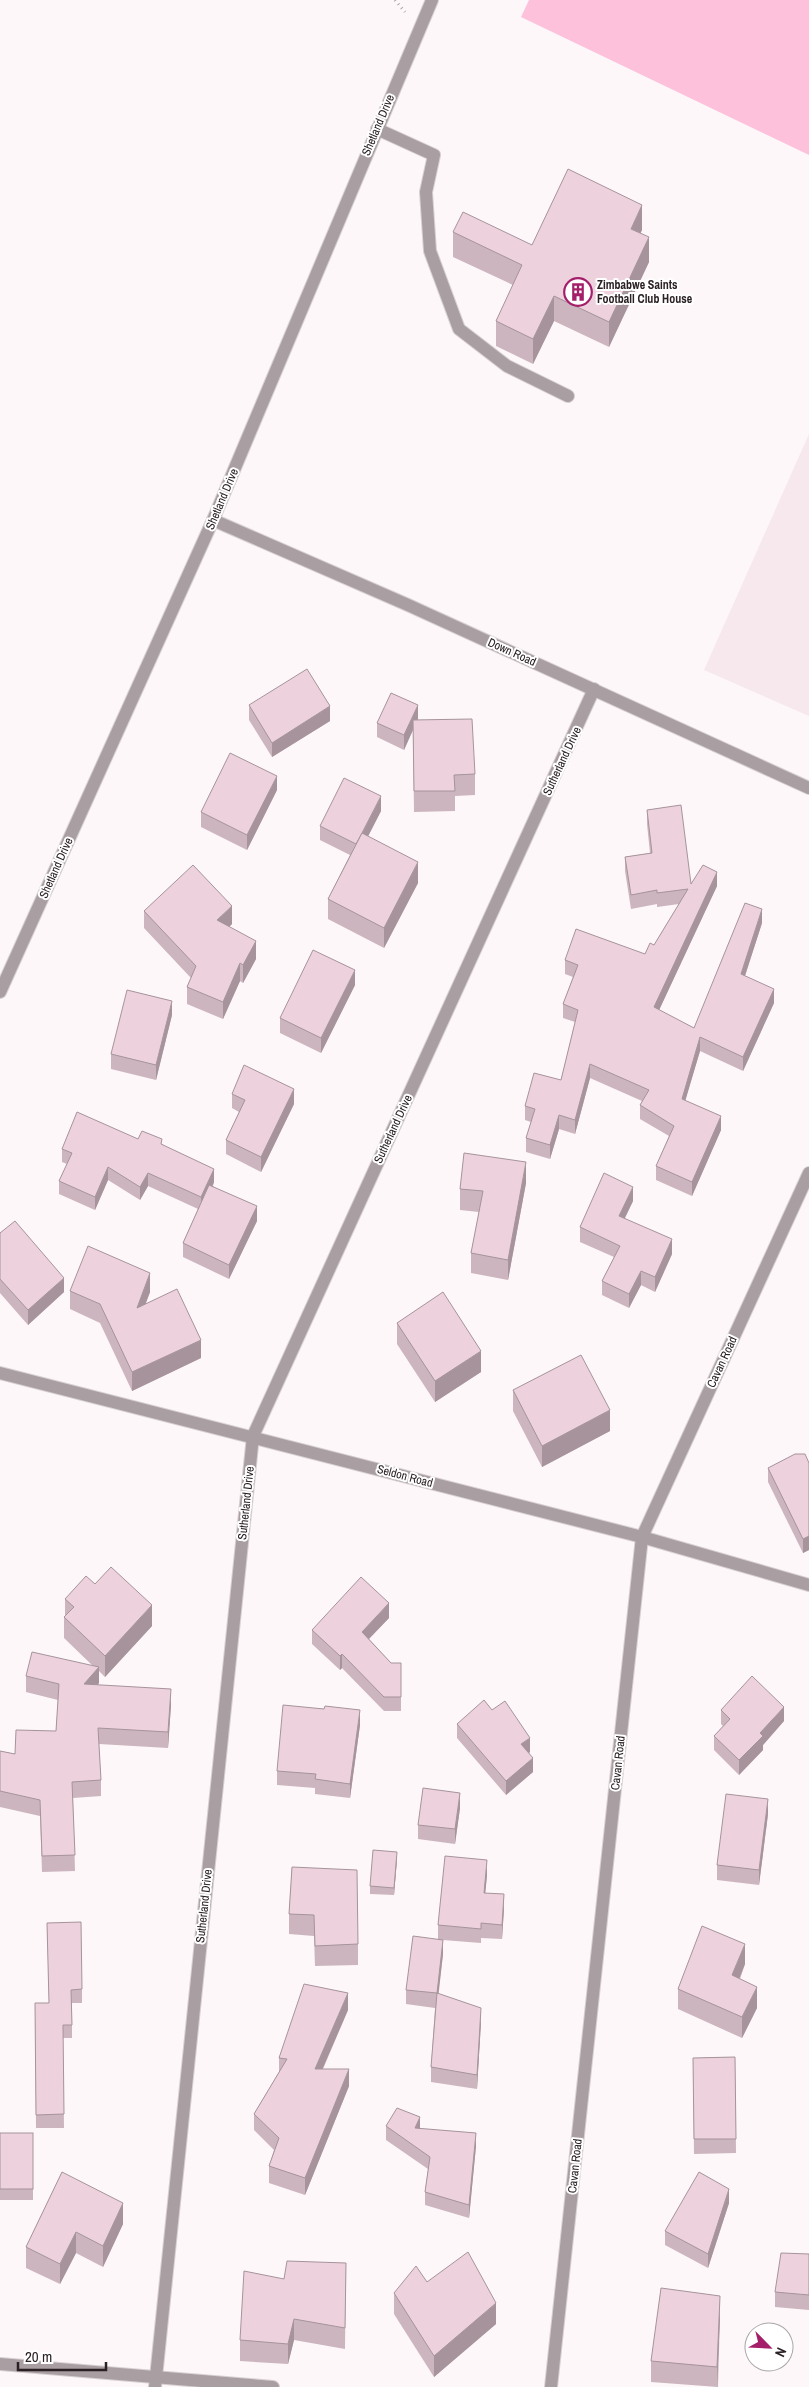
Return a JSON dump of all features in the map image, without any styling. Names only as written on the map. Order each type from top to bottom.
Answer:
[{"type":"street","name":"Shetland Drive","points":[[0,992],[213,520],[432,0]]},
{"type":"street","points":[[377,129],[434,155],[426,192],[430,251],[459,329],[507,366],[568,396]]},
{"type":"street","name":"Down Road","points":[[213,520],[809,788]]},
{"type":"street","name":"Sutherland Drive","points":[[155,2381],[253,1436],[594,690]]},
{"type":"street","name":"Cavan Road","points":[[551,2387],[642,1537],[809,1173]]},
{"type":"street","name":"Seldon Road","points":[[0,1373],[253,1436],[642,1537],[809,1585]]},
{"type":"street","points":[[0,2364],[155,2381],[272,2387]]},
{"type":"shaded area","points":[[529,0],[809,0],[809,155],[521,17]]},
{"type":"shaded area","points":[[809,434],[809,716],[704,670]]},
{"type":"building","name":"Zimbabwe Saints Football Club House","points":[[568,169],[642,205],[631,229],[649,237],[609,322],[554,296],[533,339],[496,321],[522,265],[453,232],[463,212],[532,245]]},
{"type":"building","points":[[307,669],[330,706],[272,743],[249,705]]},
{"type":"building","points":[[391,693],[418,705],[404,735],[377,723]]},
{"type":"building","points":[[472,719],[475,774],[454,775],[455,791],[414,791],[413,720]]},
{"type":"building","points":[[230,753],[277,776],[247,835],[201,812]]},
{"type":"building","points":[[344,778],[381,796],[356,844],[320,826]]},
{"type":"building","points":[[681,805],[691,884],[703,865],[717,872],[654,1007],[694,1028],[745,903],[762,909],[741,974],[774,989],[743,1057],[700,1037],[682,1099],[721,1116],[692,1182],[656,1166],[674,1126],[640,1105],[649,1090],[590,1064],[575,1120],[559,1115],[550,1145],[526,1138],[535,1109],[525,1106],[534,1073],[561,1080],[578,1010],[563,1004],[578,965],[565,960],[576,929],[645,954],[650,943],[654,945],[688,889],[657,893],[657,890],[631,895],[625,857],[652,853],[647,810]]},
{"type":"building","points":[[362,833],[418,862],[384,928],[328,899]]},
{"type":"building","points":[[193,865],[232,906],[217,920],[256,941],[243,965],[240,963],[223,1002],[187,987],[196,966],[144,911]]},
{"type":"building","points":[[313,950],[355,970],[321,1038],[280,1018]]},
{"type":"building","points":[[127,990],[172,1001],[156,1065],[111,1054]]},
{"type":"building","points":[[244,1065],[294,1089],[261,1157],[226,1140],[245,1100],[232,1094]]},
{"type":"building","points":[[77,1112],[138,1139],[142,1131],[162,1139],[161,1144],[214,1169],[201,1197],[148,1173],[140,1187],[108,1167],[95,1197],[59,1181],[72,1153],[62,1149]]},
{"type":"building","points":[[464,1153],[526,1162],[508,1260],[471,1253],[483,1191],[460,1189]]},
{"type":"building","points":[[604,1173],[633,1187],[619,1216],[672,1239],[655,1277],[641,1271],[629,1294],[602,1281],[620,1246],[580,1227]]},
{"type":"building","points":[[209,1185],[257,1206],[229,1265],[183,1243]]},
{"type":"building","points":[[15,1221],[64,1278],[28,1310],[0,1279],[0,1233]]},
{"type":"building","points":[[88,1246],[150,1273],[137,1308],[177,1289],[201,1340],[132,1372],[100,1304],[70,1291]]},
{"type":"building","points":[[443,1292],[481,1351],[435,1381],[397,1323]]},
{"type":"building","points":[[581,1355],[610,1410],[542,1446],[513,1390]]},
{"type":"building","points":[[795,1454],[805,1454],[809,1463],[809,1536],[803,1539],[768,1468]]},
{"type":"building","points":[[111,1567],[152,1605],[105,1656],[64,1617],[74,1607],[65,1599],[86,1576],[95,1584]]},
{"type":"building","points":[[361,1577],[389,1603],[362,1632],[391,1663],[401,1663],[401,1697],[384,1697],[342,1654],[340,1656],[312,1630]]},
{"type":"building","points":[[32,1652],[99,1667],[84,1684],[171,1689],[168,1732],[98,1728],[101,1780],[72,1782],[75,1855],[42,1856],[40,1800],[0,1791],[0,1751],[15,1754],[16,1730],[56,1731],[59,1684],[26,1676]]},
{"type":"building","points":[[752,1676],[784,1707],[760,1733],[763,1736],[739,1760],[714,1736],[730,1719],[721,1710]]},
{"type":"building","points":[[484,1700],[492,1710],[505,1701],[530,1738],[521,1744],[533,1758],[506,1781],[457,1724]]},
{"type":"building","points":[[283,1705],[324,1709],[325,1706],[360,1710],[350,1784],[315,1779],[316,1774],[277,1771]]},
{"type":"building","points":[[423,1788],[460,1793],[455,1829],[418,1825]]},
{"type":"building","points":[[726,1794],[768,1799],[759,1870],[717,1865]]},
{"type":"building","points":[[373,1850],[397,1852],[394,1888],[370,1886]]},
{"type":"building","points":[[445,1856],[487,1860],[484,1893],[504,1894],[502,1925],[481,1923],[481,1929],[438,1925]]},
{"type":"building","points":[[292,1867],[357,1870],[358,1944],[315,1946],[314,1915],[289,1914]]},
{"type":"building","points":[[81,1922],[82,1989],[71,1990],[72,2025],[63,2025],[64,2114],[36,2115],[35,2003],[49,2003],[47,1923]]},
{"type":"building","points":[[702,1926],[745,1944],[732,1975],[757,1987],[742,2017],[678,1989]]},
{"type":"building","points":[[413,1936],[443,1940],[437,1993],[406,1990]]},
{"type":"building","points":[[304,1984],[348,1993],[315,2069],[349,2069],[305,2178],[269,2166],[279,2138],[254,2114],[287,2059],[279,2058]]},
{"type":"building","points":[[437,1993],[481,2008],[477,2075],[431,2067]]},
{"type":"building","points":[[735,2057],[736,2139],[694,2139],[693,2058]]},
{"type":"building","points":[[397,2108],[420,2117],[415,2128],[476,2133],[469,2205],[425,2192],[430,2157],[386,2126]]},
{"type":"building","points":[[0,2133],[33,2133],[33,2189],[0,2189]]},
{"type":"building","points":[[62,2172],[123,2203],[103,2246],[76,2232],[60,2264],[26,2247]]},
{"type":"building","points":[[699,2172],[729,2189],[708,2254],[665,2231]]},
{"type":"building","points":[[468,2252],[496,2303],[434,2356],[394,2293],[416,2266],[427,2282]]},
{"type":"building","points":[[781,2253],[809,2254],[809,2295],[775,2292]]},
{"type":"building","points":[[287,2261],[346,2263],[345,2328],[294,2319],[288,2344],[240,2340],[244,2271],[284,2279]]},
{"type":"building","points":[[661,2288],[720,2296],[717,2367],[651,2361]]},
{"type":"place","name":"Zimbabwe Saints Football Club House","points":[[578,292]]}]
